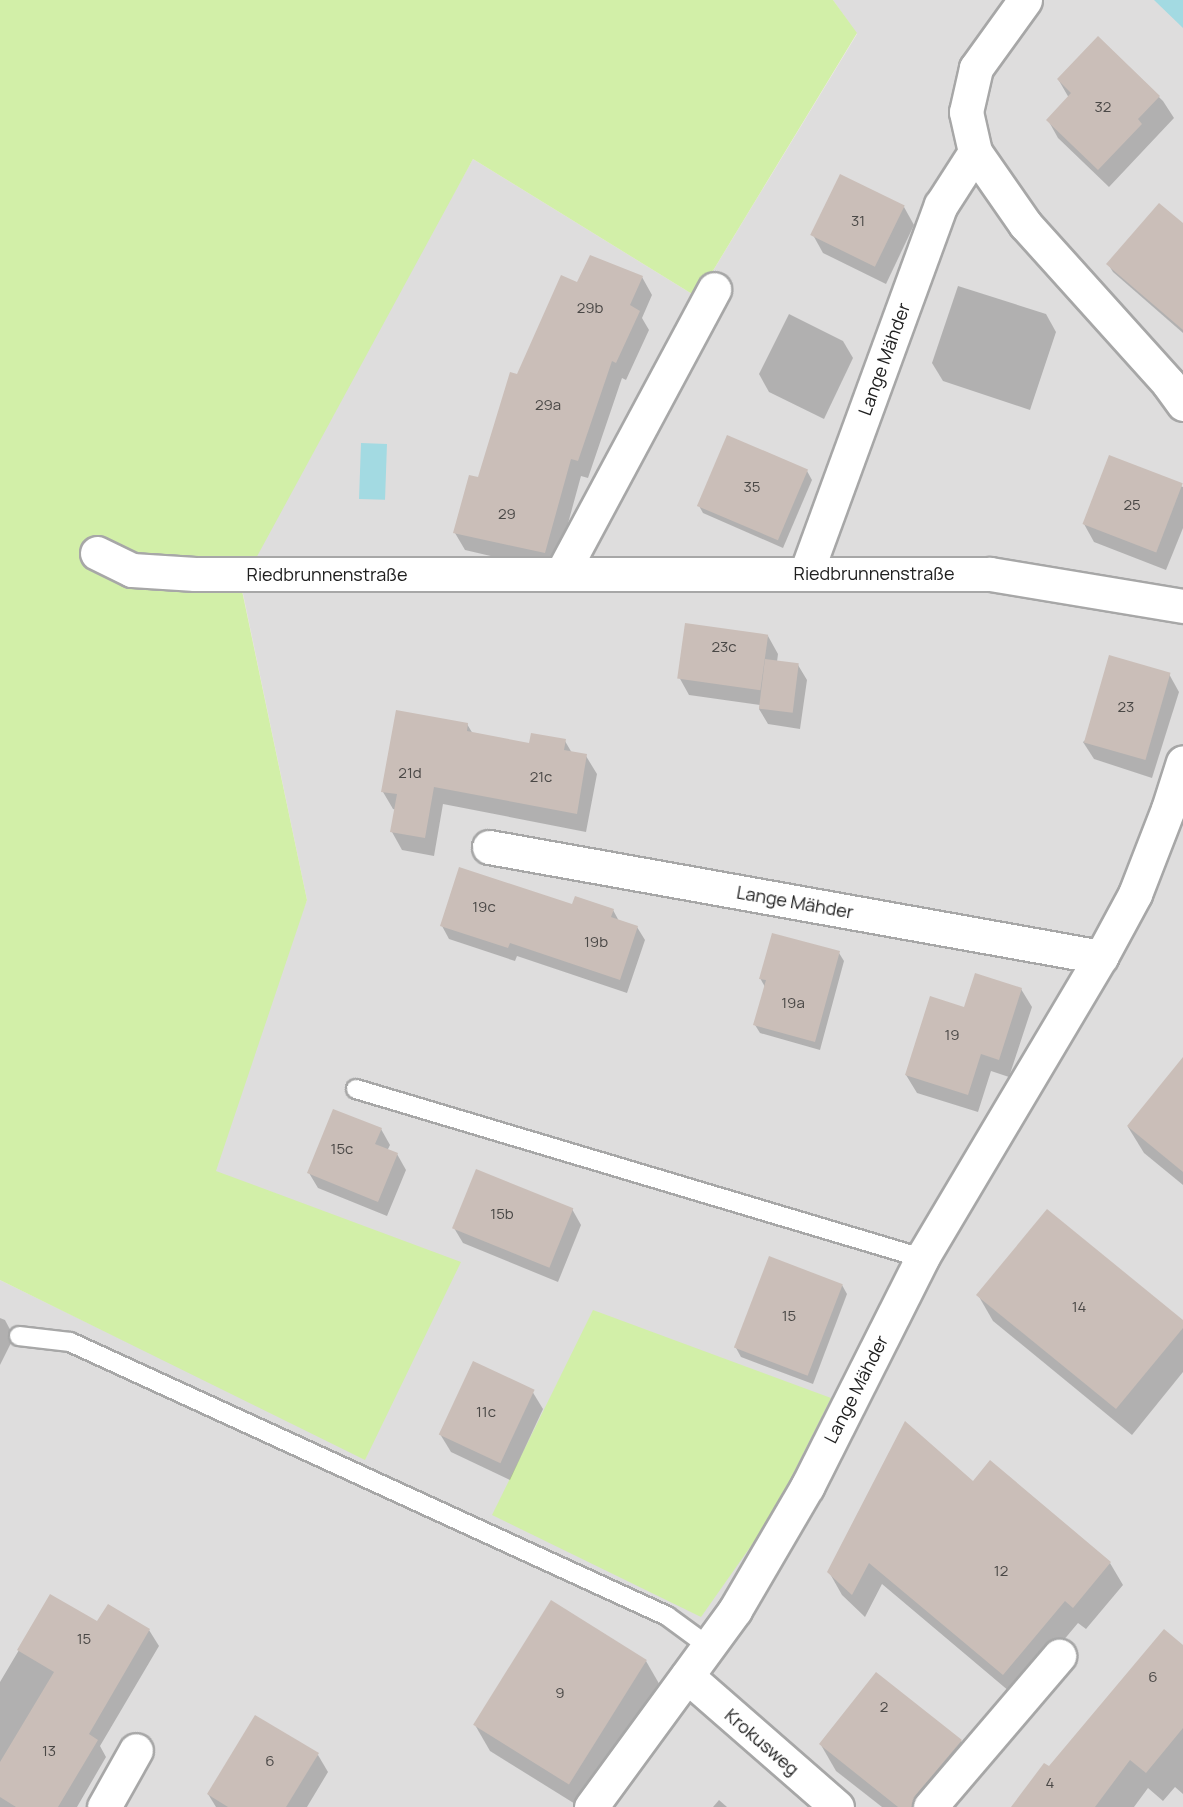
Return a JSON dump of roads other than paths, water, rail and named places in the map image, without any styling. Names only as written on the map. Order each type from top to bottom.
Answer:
[{"type":"street","points":[[1025,0],[976,68],[966,112],[975,152],[1025,224],[1178,387]]},
{"type":"street","name":"Lange Mähder","points":[[806,573],[941,205],[975,152]]},
{"type":"street","points":[[562,573],[714,289]]},
{"type":"street","name":"Riedbrunnenstraße","points":[[97,554],[132,570],[195,574],[990,574],[1183,606]]},
{"type":"street","name":"Lange Mähder","points":[[591,1807],[735,1610],[807,1487],[922,1258],[1101,957],[1135,894],[1183,762]]},
{"type":"street","name":"Lange Mähder","points":[[489,848],[1101,957]]},
{"type":"street","points":[[930,1807],[1059,1656]]},
{"type":"street","name":"Krokusweg","points":[[687,1676],[837,1807]]},
{"type":"street","points":[[104,1807],[136,1750]]},
{"type":"lane","points":[[356,1089],[922,1258]]},
{"type":"lane","points":[[20,1336],[70,1342],[668,1616],[708,1646]]},
{"type":"water","points":[[1154,0],[1183,0],[1183,28]]},
{"type":"water","points":[[361,443],[387,444],[385,500],[359,499]]}]
